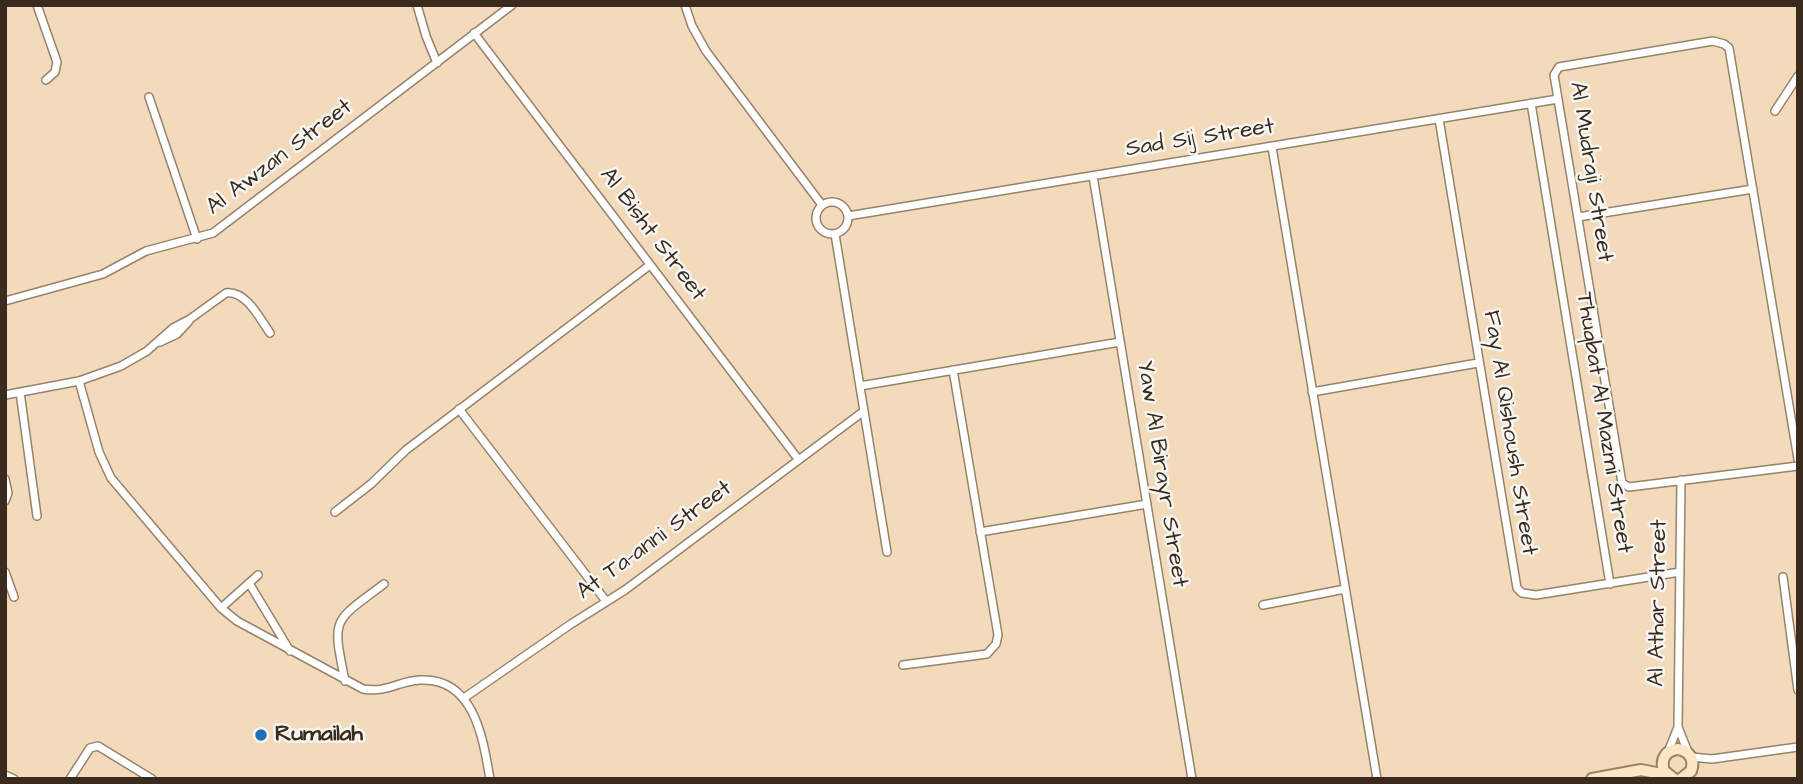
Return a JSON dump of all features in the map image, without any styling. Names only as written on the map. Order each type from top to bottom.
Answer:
[{"type":"street","points":[[37,5],[57,62],[55,72],[46,80]]},
{"type":"street","points":[[417,5],[437,63]]},
{"type":"street","name":"Al Awzan Street","points":[[5,301],[103,274],[132,257],[161,246],[197,239],[220,228],[512,5]]},
{"type":"street","points":[[685,5],[692,26],[706,51],[822,205]]},
{"type":"street","name":"Al Bisht Street","points":[[474,33],[799,459]]},
{"type":"street","name":"Al Mudraji Street","points":[[1798,459],[1731,55],[1724,44],[1713,41],[1559,67],[1554,75],[1620,481],[1629,487],[1798,466]]},
{"type":"street","points":[[1775,111],[1798,76]]},
{"type":"street","points":[[149,97],[197,239]]},
{"type":"street","name":"Sad Sij Street","points":[[848,216],[1558,99]]},
{"type":"street","name":"Thuqbat Al Mazmi Street","points":[[1531,103],[1610,584]]},
{"type":"street","name":"Fay Al Qishoush Street","points":[[1439,119],[1517,588],[1522,593],[1536,596],[1681,572]]},
{"type":"street","points":[[1272,147],[1377,779]]},
{"type":"street","name":"Yaw Al Birayr Street","points":[[1093,176],[1192,779]]},
{"type":"street","points":[[1578,216],[1753,189]]},
{"type":"street","points":[[827,203],[838,203],[848,216],[846,225],[835,234],[826,233],[818,227],[817,213],[822,205],[827,203]]},
{"type":"street","points":[[835,234],[887,552]]},
{"type":"street","points":[[335,512],[372,484],[406,450],[650,265]]},
{"type":"street","points":[[5,394],[79,381],[121,366],[159,342],[173,328],[232,292],[243,296],[270,333]]},
{"type":"street","points":[[860,386],[1120,342]]},
{"type":"street","points":[[1312,392],[1478,363]]},
{"type":"street","points":[[903,665],[980,656],[992,650],[996,644],[998,626],[953,370]]},
{"type":"street","points":[[79,381],[99,452],[111,478],[221,608],[237,621],[363,690],[373,691],[420,680],[447,685],[464,698],[480,728],[490,779]]},
{"type":"street","points":[[20,392],[37,516]]},
{"type":"street","points":[[459,409],[606,601]]},
{"type":"street","name":"At Ta-anni Street","points":[[464,698],[703,533],[864,411]]},
{"type":"street","points":[[5,479],[8,496],[5,501]]},
{"type":"street","name":"Al Athar Street","points":[[1681,480],[1678,727],[1689,755]]},
{"type":"street","points":[[980,532],[1147,504]]},
{"type":"street","points":[[5,572],[14,597]]},
{"type":"street","points":[[221,608],[258,575]]},
{"type":"street","points":[[1783,578],[1798,691]]},
{"type":"street","points":[[249,583],[291,651]]},
{"type":"street","points":[[345,681],[336,636],[338,627],[347,612],[384,584]]},
{"type":"street","points":[[1263,605],[1345,589]]},
{"type":"street","name":"Al Athar Street","points":[[1666,754],[1678,727]]},
{"type":"street","points":[[70,779],[90,748],[98,746],[152,779]]},
{"type":"street","points":[[1641,770],[1678,749],[1689,755],[1712,759],[1798,747]]},
{"type":"street","points":[[1666,754],[1662,766],[1679,777]]},
{"type":"street","points":[[1679,777],[1689,755]]},
{"type":"street","points":[[1592,779],[1641,770],[1679,777],[1712,759]]},
{"type":"street","points":[[5,775],[14,779]]},
{"type":"place","name":"Rumailah","points":[[261,735]]}]
